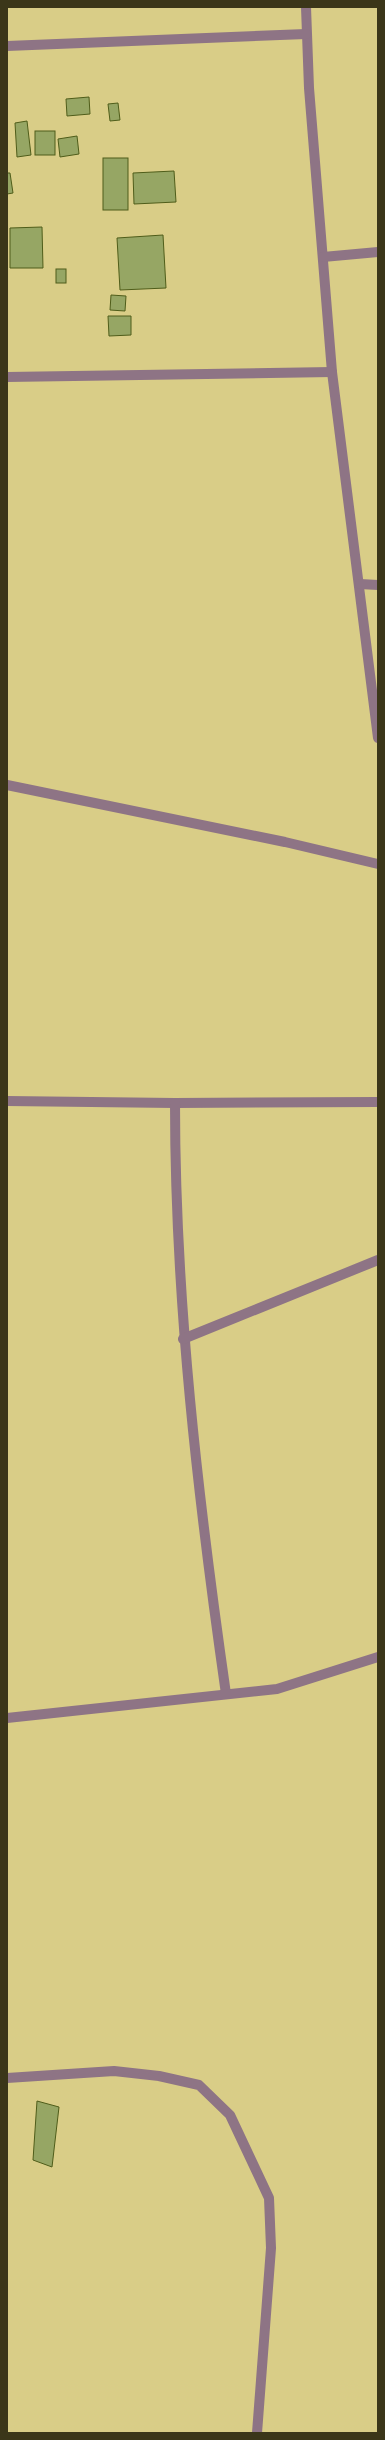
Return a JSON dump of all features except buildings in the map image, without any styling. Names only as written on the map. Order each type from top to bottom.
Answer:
[{"type":"street","points":[[306,7],[306,34],[332,372],[360,584],[378,738]]},
{"type":"street","points":[[7,46],[306,34]]},
{"type":"street","points":[[323,257],[378,252]]},
{"type":"street","points":[[7,377],[332,372]]},
{"type":"street","points":[[360,584],[378,585]]},
{"type":"street","points":[[7,785],[285,842],[378,864]]},
{"type":"street","points":[[7,1101],[175,1103],[378,1102]]},
{"type":"street","points":[[175,1103],[175,1165],[183,1339],[210,1588],[226,1694]]},
{"type":"street","points":[[183,1339],[378,1260]]},
{"type":"street","points":[[7,1718],[277,1689],[378,1657]]},
{"type":"street","points":[[7,2078],[114,2071],[159,2076],[199,2085],[230,2115],[269,2198],[271,2248],[257,2433]]}]
